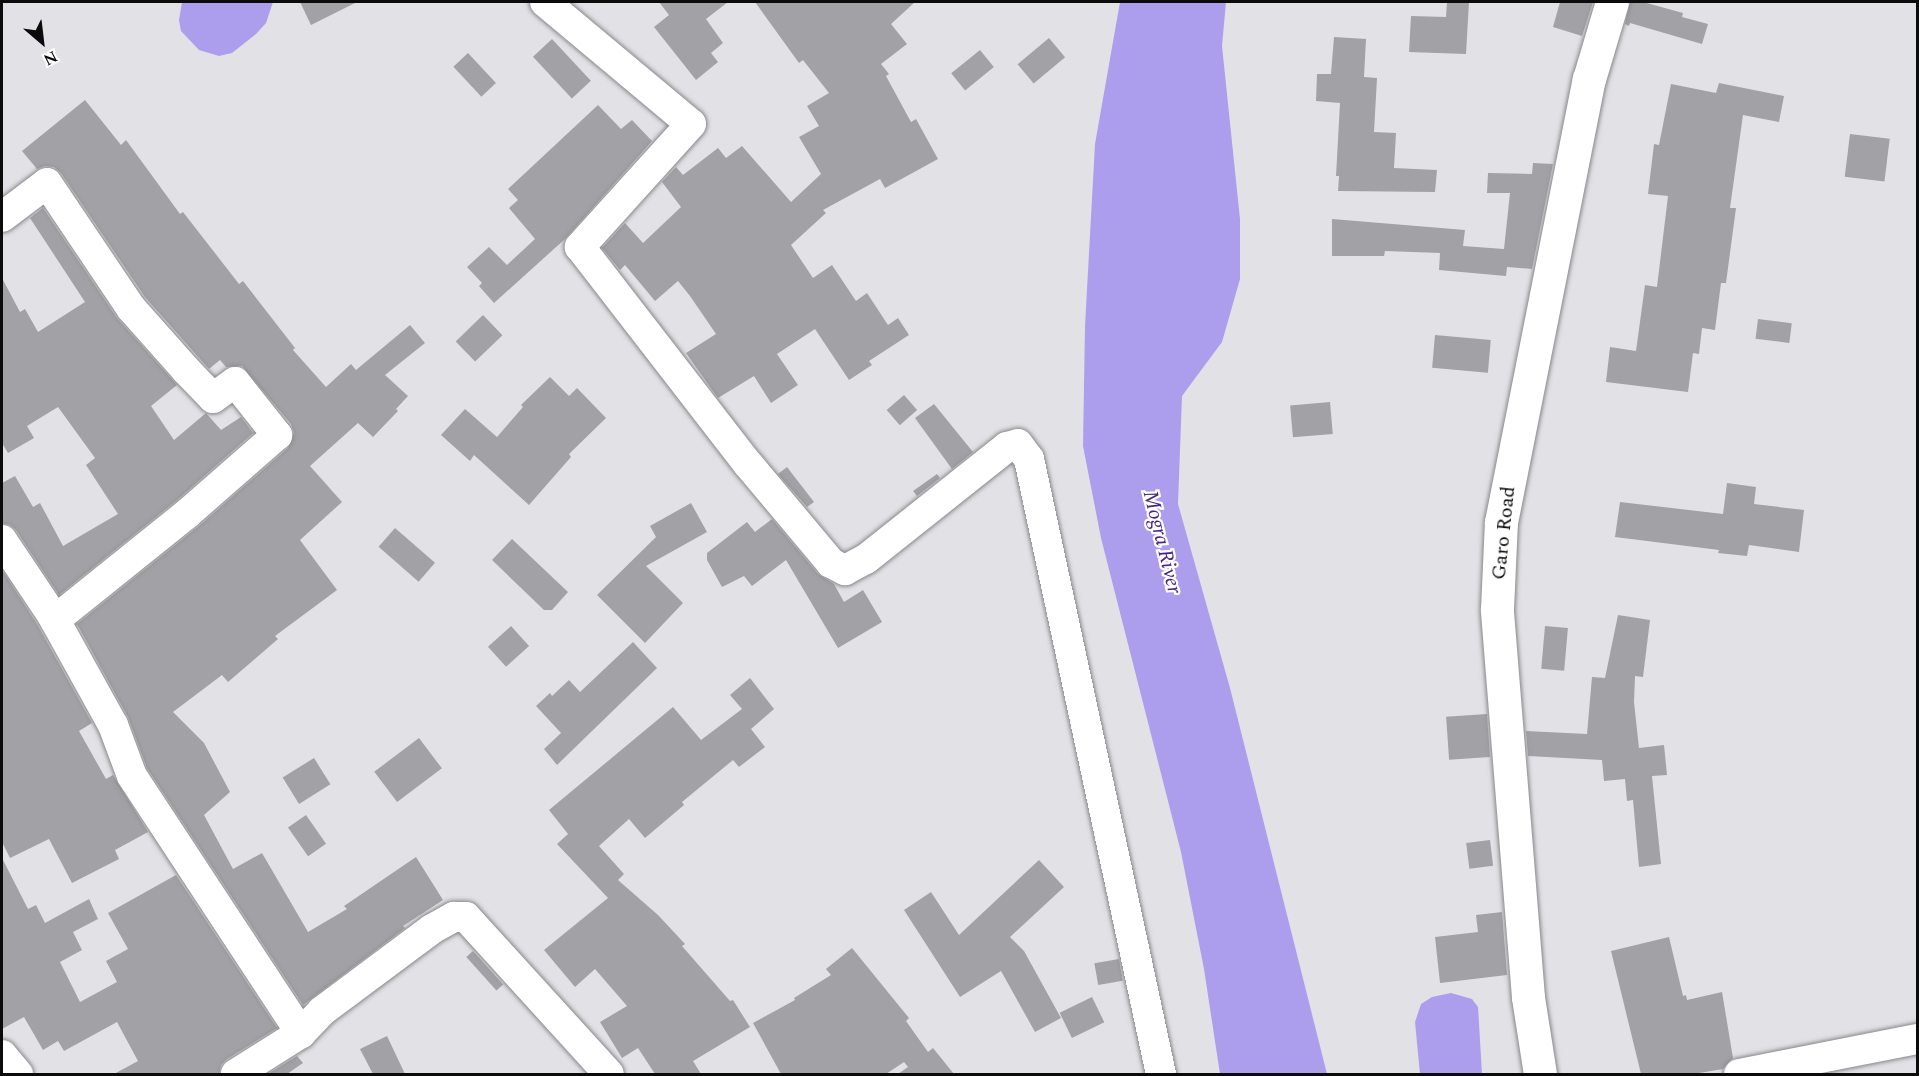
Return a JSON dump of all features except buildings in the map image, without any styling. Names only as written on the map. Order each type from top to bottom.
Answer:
[{"type":"street","points":[[545,2],[691,124],[580,248],[768,489],[831,563],[845,570],[850,569],[1007,447],[1018,444],[1029,459],[1161,1074]]},
{"type":"street","name":"Garo Road","points":[[1540,1074],[1528,997],[1497,609],[1501,522],[1587,90],[1612,2]]},
{"type":"street","points":[[2,217],[47,183],[131,309],[186,370],[213,398],[235,382],[277,435],[188,513],[55,620]]},
{"type":"street","points":[[2,540],[55,620],[113,725],[132,776],[301,1033]]},
{"type":"street","points":[[236,1074],[301,1033],[322,1011],[432,929],[454,917],[466,917],[609,1074]]},
{"type":"street","points":[[1739,1074],[1917,1039]]},
{"type":"street","points":[[2,1055],[18,1074]]},
{"type":"water","points":[[182,2],[273,2],[266,23],[256,34],[232,53],[219,56],[199,50],[181,31],[179,20]]},
{"type":"water","name":"Mogra River","points":[[1120,2],[1226,2],[1222,46],[1240,219],[1240,279],[1222,342],[1182,396],[1178,504],[1230,688],[1327,1074],[1220,1074],[1204,969],[1181,852],[1101,538],[1083,446],[1085,326],[1095,144]]},
{"type":"water","points":[[1451,993],[1472,999],[1478,1007],[1482,1074],[1420,1074],[1415,1022],[1421,1004],[1432,997]]}]
